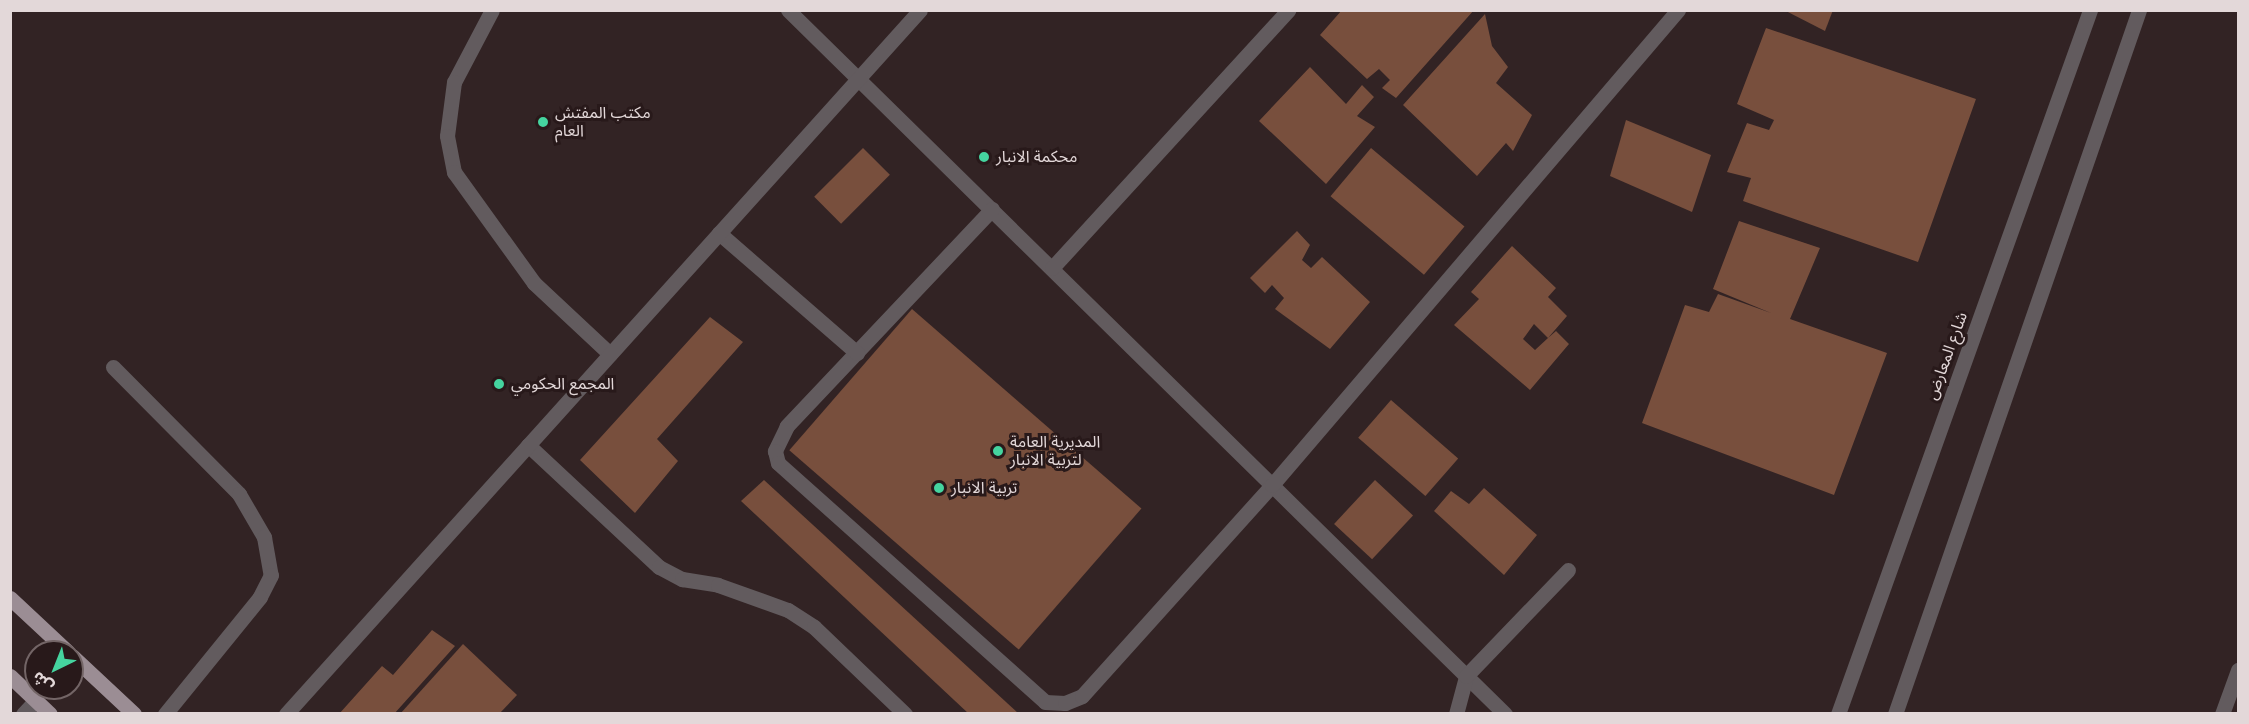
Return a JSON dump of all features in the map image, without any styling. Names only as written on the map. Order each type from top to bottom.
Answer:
[{"type":"main road","points":[[10,598],[55,640]]},
{"type":"main road","points":[[84,667],[134,714]]},
{"type":"main road","points":[[10,676],[24,689]]},
{"type":"main road","points":[[36,700],[50,714]]},
{"type":"street","points":[[492,10],[454,82],[447,136],[454,172],[534,283],[610,354]]},
{"type":"street","points":[[788,10],[859,77],[1505,714]]},
{"type":"street","points":[[285,714],[920,10]]},
{"type":"street","points":[[1052,268],[1288,10]]},
{"type":"street","points":[[992,209],[787,426],[775,451],[778,463],[1045,702],[1065,703],[1082,696],[1272,485],[1678,10]]},
{"type":"street","name":"شارع المعارض","points":[[1838,714],[2090,10]]},
{"type":"street","points":[[1895,714],[2139,10]]},
{"type":"street","points":[[719,233],[856,353]]},
{"type":"street","points":[[113,367],[239,494],[264,537],[271,575],[260,597],[165,714]]},
{"type":"street","points":[[528,446],[659,567],[682,579],[718,585],[788,610],[814,627],[905,714]]},
{"type":"street","points":[[1456,714],[1466,676],[1568,570]]},
{"type":"street","points":[[2222,714],[2238,670]]},
{"type":"street","points":[[23,714],[36,700]]},
{"type":"building","points":[[1342,10],[1474,10],[1396,98],[1382,88],[1390,80],[1379,69],[1367,79],[1320,35]]},
{"type":"building","points":[[1784,10],[1833,10],[1825,31]]},
{"type":"building","points":[[1485,14],[1492,46],[1508,67],[1496,83],[1532,115],[1513,151],[1506,143],[1477,176],[1403,105]]},
{"type":"building","points":[[1766,28],[1976,99],[1918,262],[1743,201],[1751,178],[1727,172],[1747,123],[1769,130],[1774,120],[1737,104]]},
{"type":"building","points":[[1310,67],[1346,104],[1362,85],[1374,97],[1357,116],[1375,127],[1326,184],[1259,121]]},
{"type":"building","points":[[1626,120],[1711,155],[1692,212],[1610,176]]},
{"type":"building","points":[[863,148],[890,175],[841,224],[814,197]]},
{"type":"building","points":[[1371,148],[1464,226],[1424,275],[1331,196]]},
{"type":"building","points":[[1739,221],[1820,248],[1790,319],[1887,353],[1834,495],[1642,423],[1685,305],[1709,312],[1718,294],[1771,313],[1713,289]]},
{"type":"building","points":[[1297,231],[1310,245],[1302,260],[1311,268],[1322,257],[1370,302],[1330,349],[1275,309],[1284,298],[1272,285],[1265,293],[1250,278]]},
{"type":"building","points":[[1512,246],[1556,288],[1548,297],[1567,316],[1548,338],[1556,331],[1569,344],[1530,390],[1454,325],[1479,299],[1471,292]],"holes":[[[1534,324],[1548,338],[1535,350],[1523,339]]]},
{"type":"building","points":[[912,309],[1141,508],[1019,650],[789,450]]},
{"type":"building","points":[[710,317],[743,342],[657,439],[678,461],[635,513],[580,460]]},
{"type":"building","points":[[1391,400],[1458,458],[1425,496],[1358,438]]},
{"type":"building","points":[[764,480],[1019,714],[969,714],[741,501]]},
{"type":"building","points":[[1375,480],[1413,515],[1372,559],[1334,524]]},
{"type":"building","points":[[1484,488],[1537,535],[1504,575],[1434,511],[1451,491],[1469,504]]},
{"type":"building","points":[[432,630],[455,646],[394,714],[339,714],[382,666],[393,675]]},
{"type":"building","points":[[463,644],[517,695],[499,714],[400,714]]},
{"type":"place","name":"مكتب المفتش العام","points":[[543,122]]},
{"type":"place","name":"محكمة الانبار","points":[[984,157]]},
{"type":"place","name":"المجمع الحكومي","points":[[499,384]]},
{"type":"place","name":"المديرية العامة لتربية الانبار","points":[[998,451]]},
{"type":"place","name":"تربية الانبار","points":[[939,488]]}]
